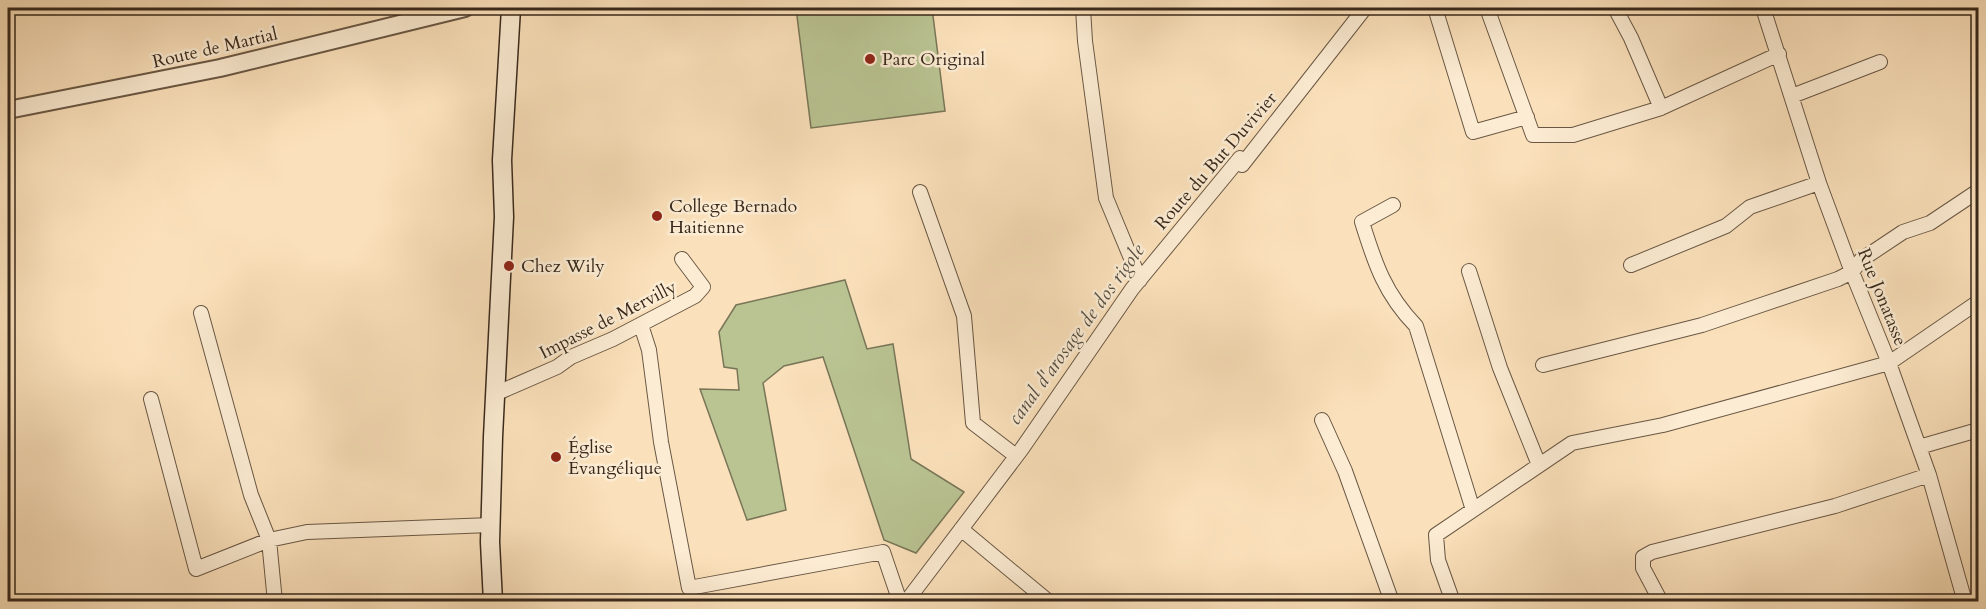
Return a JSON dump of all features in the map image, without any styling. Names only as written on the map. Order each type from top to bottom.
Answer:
[{"type":"main road","points":[[493,602],[491,525],[504,217],[502,159],[511,8]]},
{"type":"street","name":"Route de Martial","points":[[8,110],[220,68],[465,8]]},
{"type":"street","points":[[1083,8],[1085,41],[1106,198],[1140,280]]},
{"type":"street","name":"Route du But Duvivier","points":[[906,602],[1016,456],[1140,280],[1240,158],[1242,165],[1365,8]]},
{"type":"street","points":[[1435,8],[1473,132],[1527,117]]},
{"type":"street","points":[[1487,8],[1533,135],[1573,135],[1660,108],[1779,54]]},
{"type":"street","points":[[1615,8],[1631,38],[1660,108]]},
{"type":"street","name":"Rue Jonatasse","points":[[1763,8],[1819,183],[1889,363],[1929,475],[1965,602]]},
{"type":"street","points":[[1792,96],[1880,62]]},
{"type":"street","points":[[1631,265],[1726,226],[1750,207],[1819,183]]},
{"type":"street","points":[[1544,365],[1702,325],[1852,272],[1861,260],[1903,232],[1930,223],[1978,191]]},
{"type":"street","points":[[920,192],[964,316],[972,423],[1016,456]]},
{"type":"street","points":[[1393,205],[1362,222],[1379,275],[1398,307],[1416,326],[1473,510]]},
{"type":"street","name":"Impasse de Mervilly","points":[[495,394],[543,374],[571,357],[641,325],[695,296],[703,287],[682,259]]},
{"type":"street","points":[[1469,271],[1500,368],[1539,465]]},
{"type":"street","points":[[1453,602],[1438,560],[1436,535],[1572,442],[1663,424],[1889,363],[1978,302]]},
{"type":"street","points":[[201,313],[251,495],[269,540],[274,602]]},
{"type":"street","points":[[641,325],[649,350],[661,442],[689,588],[883,552],[900,602]]},
{"type":"street","points":[[151,399],[196,569],[269,540],[307,532],[491,525]]},
{"type":"street","points":[[1322,420],[1345,471],[1392,602]]},
{"type":"street","points":[[1919,447],[1978,430]]},
{"type":"street","points":[[1661,602],[1643,568],[1643,557],[1652,552],[1835,506],[1929,475]]},
{"type":"street","points":[[962,529],[1048,602]]},
{"type":"green space","name":"Parc Original","points":[[796,8],[932,8],[945,111],[811,128]]},
{"type":"green space","points":[[845,280],[867,349],[893,344],[911,459],[964,492],[916,553],[884,540],[823,357],[784,366],[763,383],[786,510],[747,520],[700,389],[739,390],[737,369],[724,367],[719,332],[736,305]]},
{"type":"place","name":"Parc Original","points":[[870,59]]},
{"type":"place","name":"College Bernado Haitienne","points":[[657,216]]},
{"type":"place","name":"Chez Wily","points":[[509,266]]},
{"type":"place","name":"Église Évangélique","points":[[556,457]]},
{"type":"water label","name":"canal d'arosage de dos rigole","points":[[1076,334]]}]
